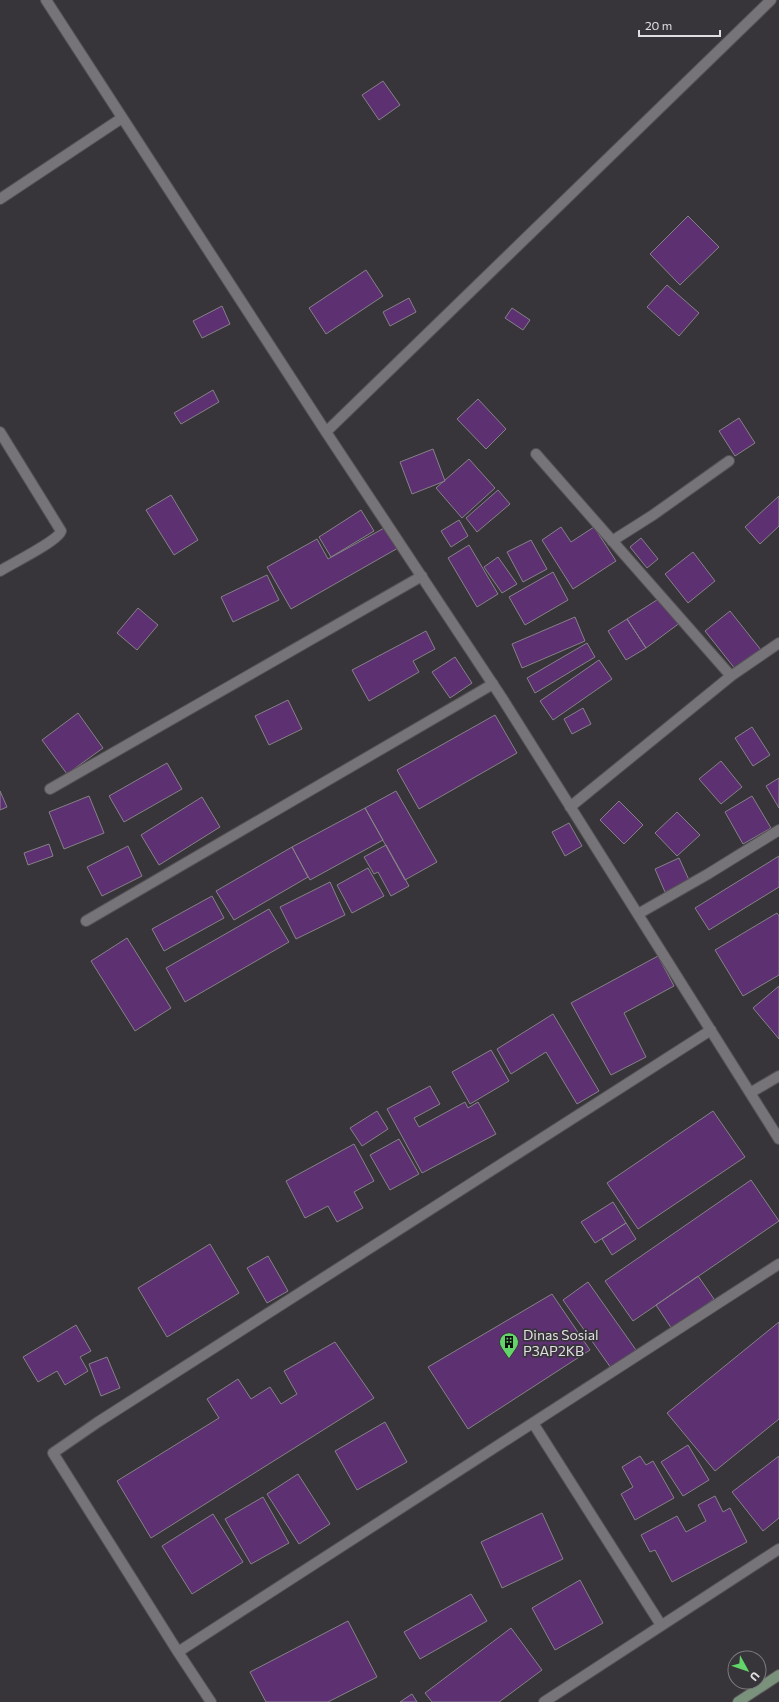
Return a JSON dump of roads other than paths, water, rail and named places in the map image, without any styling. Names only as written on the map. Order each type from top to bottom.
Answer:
[{"type":"street","points":[[46,0],[326,432],[493,684],[779,1139]]},
{"type":"street","points":[[326,432],[771,0]]},
{"type":"street","points":[[0,199],[122,118]]},
{"type":"street","points":[[0,432],[61,531],[60,535],[52,541],[0,570]]},
{"type":"street","points":[[536,454],[731,676]]},
{"type":"street","points":[[612,541],[653,515],[729,461]]},
{"type":"street","points":[[50,788],[422,576]]},
{"type":"street","points":[[570,807],[731,676],[779,642]]},
{"type":"street","points":[[86,921],[493,684]]},
{"type":"street","points":[[638,914],[708,874],[779,830]]},
{"type":"street","points":[[211,1702],[53,1453],[98,1422],[711,1030]]},
{"type":"street","points":[[750,1093],[779,1076]]},
{"type":"street","points":[[178,1652],[779,1264]]},
{"type":"street","points":[[533,1423],[661,1625]]},
{"type":"street","points":[[544,1702],[779,1549]]},
{"type":"street","points":[[738,1702],[779,1675]]},
{"type":"place","name":"Dinas Sosial P3AP2KB","points":[[509,1359]]}]
